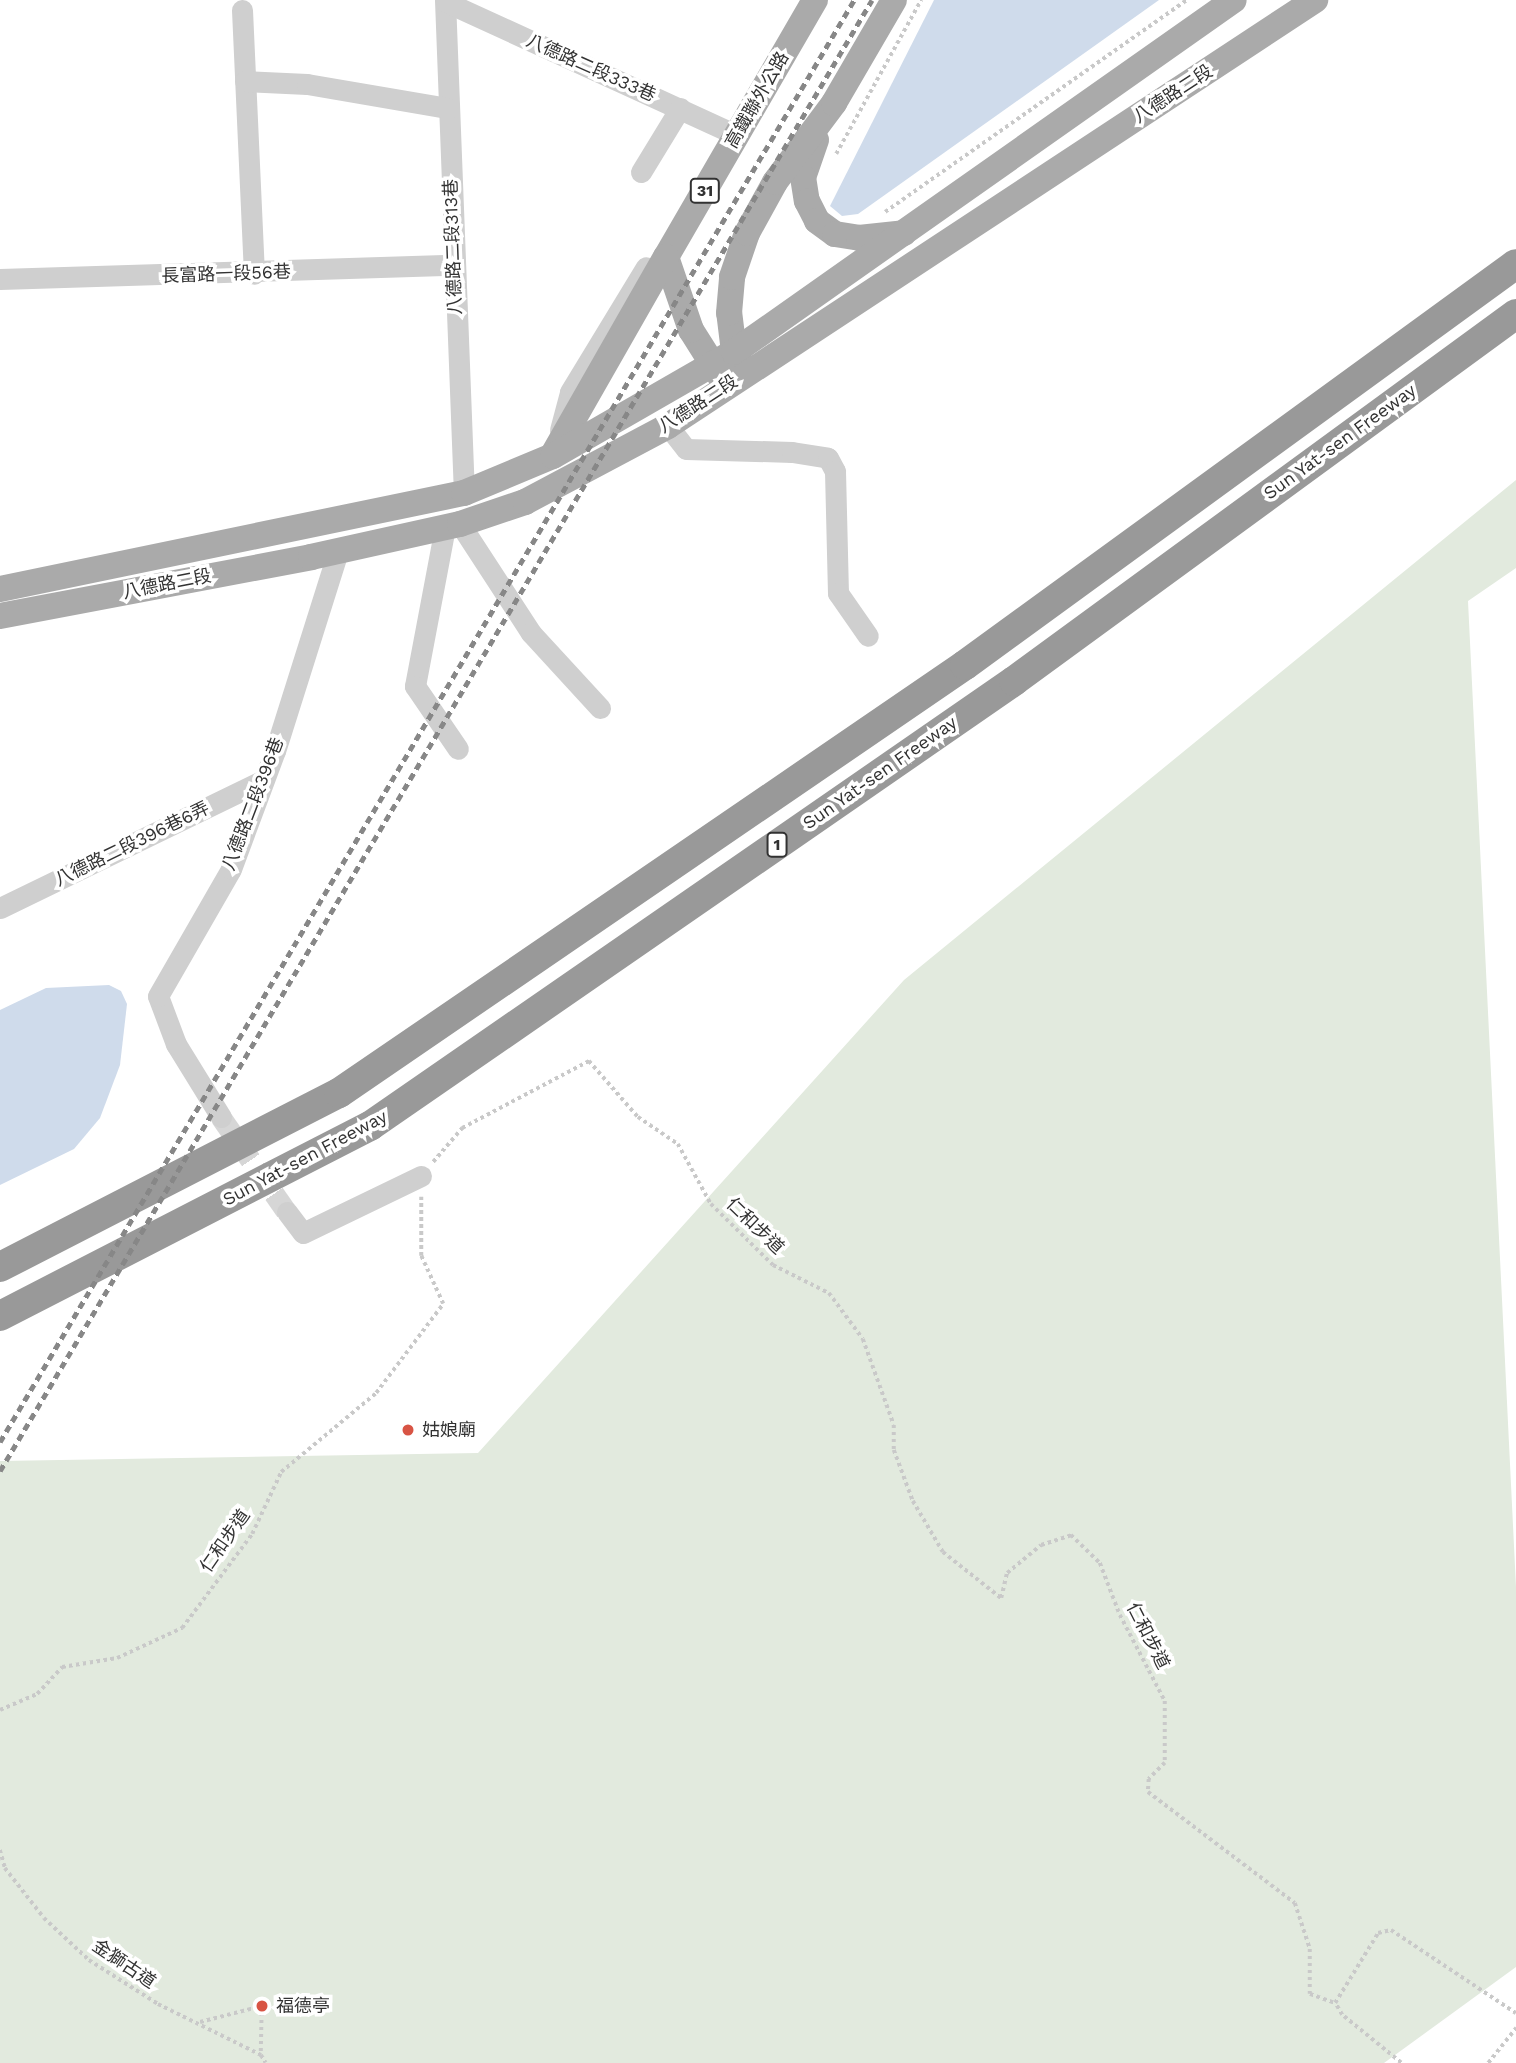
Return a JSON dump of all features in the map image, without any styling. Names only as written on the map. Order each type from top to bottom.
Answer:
[{"type":"highway","name":"1","points":[[0,1267],[340,1093],[965,666],[1516,264]]},
{"type":"highway","name":"Sun Yat-sen Freeway","points":[[0,1316],[370,1126],[1014,681],[1516,314]]},
{"type":"main road","name":"高鐵聯外公路","points":[[666,257],[733,133],[815,0]]},
{"type":"main road","points":[[894,0],[834,103],[809,153],[803,177],[807,201],[817,221],[835,234],[859,238],[910,232]]},
{"type":"main road","name":"八德路二段","points":[[0,589],[119,580],[338,551],[453,526],[525,502],[668,426],[730,369],[910,232],[1234,0]]},
{"type":"main road","name":"八德路二段","points":[[0,616],[119,580],[464,493],[553,456],[730,369],[1315,0]]},
{"type":"main road","points":[[730,369],[729,313],[732,277],[747,233],[775,182],[834,103]]},
{"type":"main road","points":[[666,257],[691,330],[730,369]]},
{"type":"main road","name":"31","points":[[553,456],[666,257]]},
{"type":"lane","name":"八德路二段333巷","points":[[446,1],[733,133]]},
{"type":"lane","name":"八德路二段313巷","points":[[446,1],[452,265],[464,493]]},
{"type":"lane","points":[[242,10],[254,274]]},
{"type":"lane","points":[[245,81],[307,84],[448,108]]},
{"type":"lane","points":[[641,172],[680,108]]},
{"type":"lane","points":[[553,456],[570,392],[733,133]]},
{"type":"lane","name":"長富路一段56巷","points":[[0,279],[254,274],[452,265]]},
{"type":"lane","points":[[668,426],[687,449],[792,452],[828,458],[835,471],[838,593],[867,636]]},
{"type":"lane","points":[[453,526],[531,632],[600,708]]},
{"type":"lane","points":[[453,526],[415,686],[458,749]]},
{"type":"lane","name":"八德路二段396巷","points":[[221,1117],[176,1044],[158,996],[231,869],[264,780],[338,551]]},
{"type":"lane","name":"八德路二段396巷6弄","points":[[0,908],[264,780]]},
{"type":"lane","points":[[287,1212],[303,1233],[421,1176]]},
{"type":"path","points":[[835,155],[921,0]]},
{"type":"path","points":[[874,220],[1187,0]]},
{"type":"path","name":"仁和步道","points":[[0,1710],[37,1694],[62,1667],[117,1658],[181,1628],[252,1534],[271,1486],[281,1472],[376,1393],[443,1304],[421,1256],[421,1176],[462,1128],[589,1061],[638,1117],[678,1144],[711,1204],[773,1265],[829,1293],[863,1339],[894,1425],[898,1463],[913,1501],[943,1552],[1001,1598],[1007,1573],[1041,1545],[1071,1535],[1100,1563],[1120,1615],[1165,1701],[1165,1763],[1149,1779],[1148,1792],[1295,1903],[1310,1949],[1310,1994],[1335,2003],[1342,2015],[1401,2063]]},
{"type":"path","name":"金獅古道","points":[[0,1850],[5,1868],[44,1918],[89,1960],[158,2004],[261,2055]]},
{"type":"path","points":[[1335,2003],[1378,1933],[1391,1930],[1516,2013]]},
{"type":"path","points":[[199,2022],[262,2006],[261,2055],[265,2063]]},
{"type":"path","points":[[1489,2063],[1516,2028]]},
{"type":"shaded area","points":[[1516,480],[1516,568],[1468,601],[1516,1587],[1516,1967],[1384,2063],[0,2063],[0,1461],[478,1453],[904,980]]},
{"type":"water","points":[[934,0],[1159,0],[858,214],[842,216],[830,206]]},
{"type":"water","points":[[109,985],[121,991],[127,1004],[120,1065],[100,1118],[74,1149],[0,1185],[0,1010],[46,988]]},
{"type":"tunnel","points":[[221,1117],[287,1212]]},
{"type":"railway","points":[[0,1442],[854,0]]},
{"type":"railway","points":[[0,1471],[872,0]]},
{"type":"place","name":"姑娘廟","points":[[408,1430]]},
{"type":"place","name":"福德亭","points":[[262,2006]]}]
